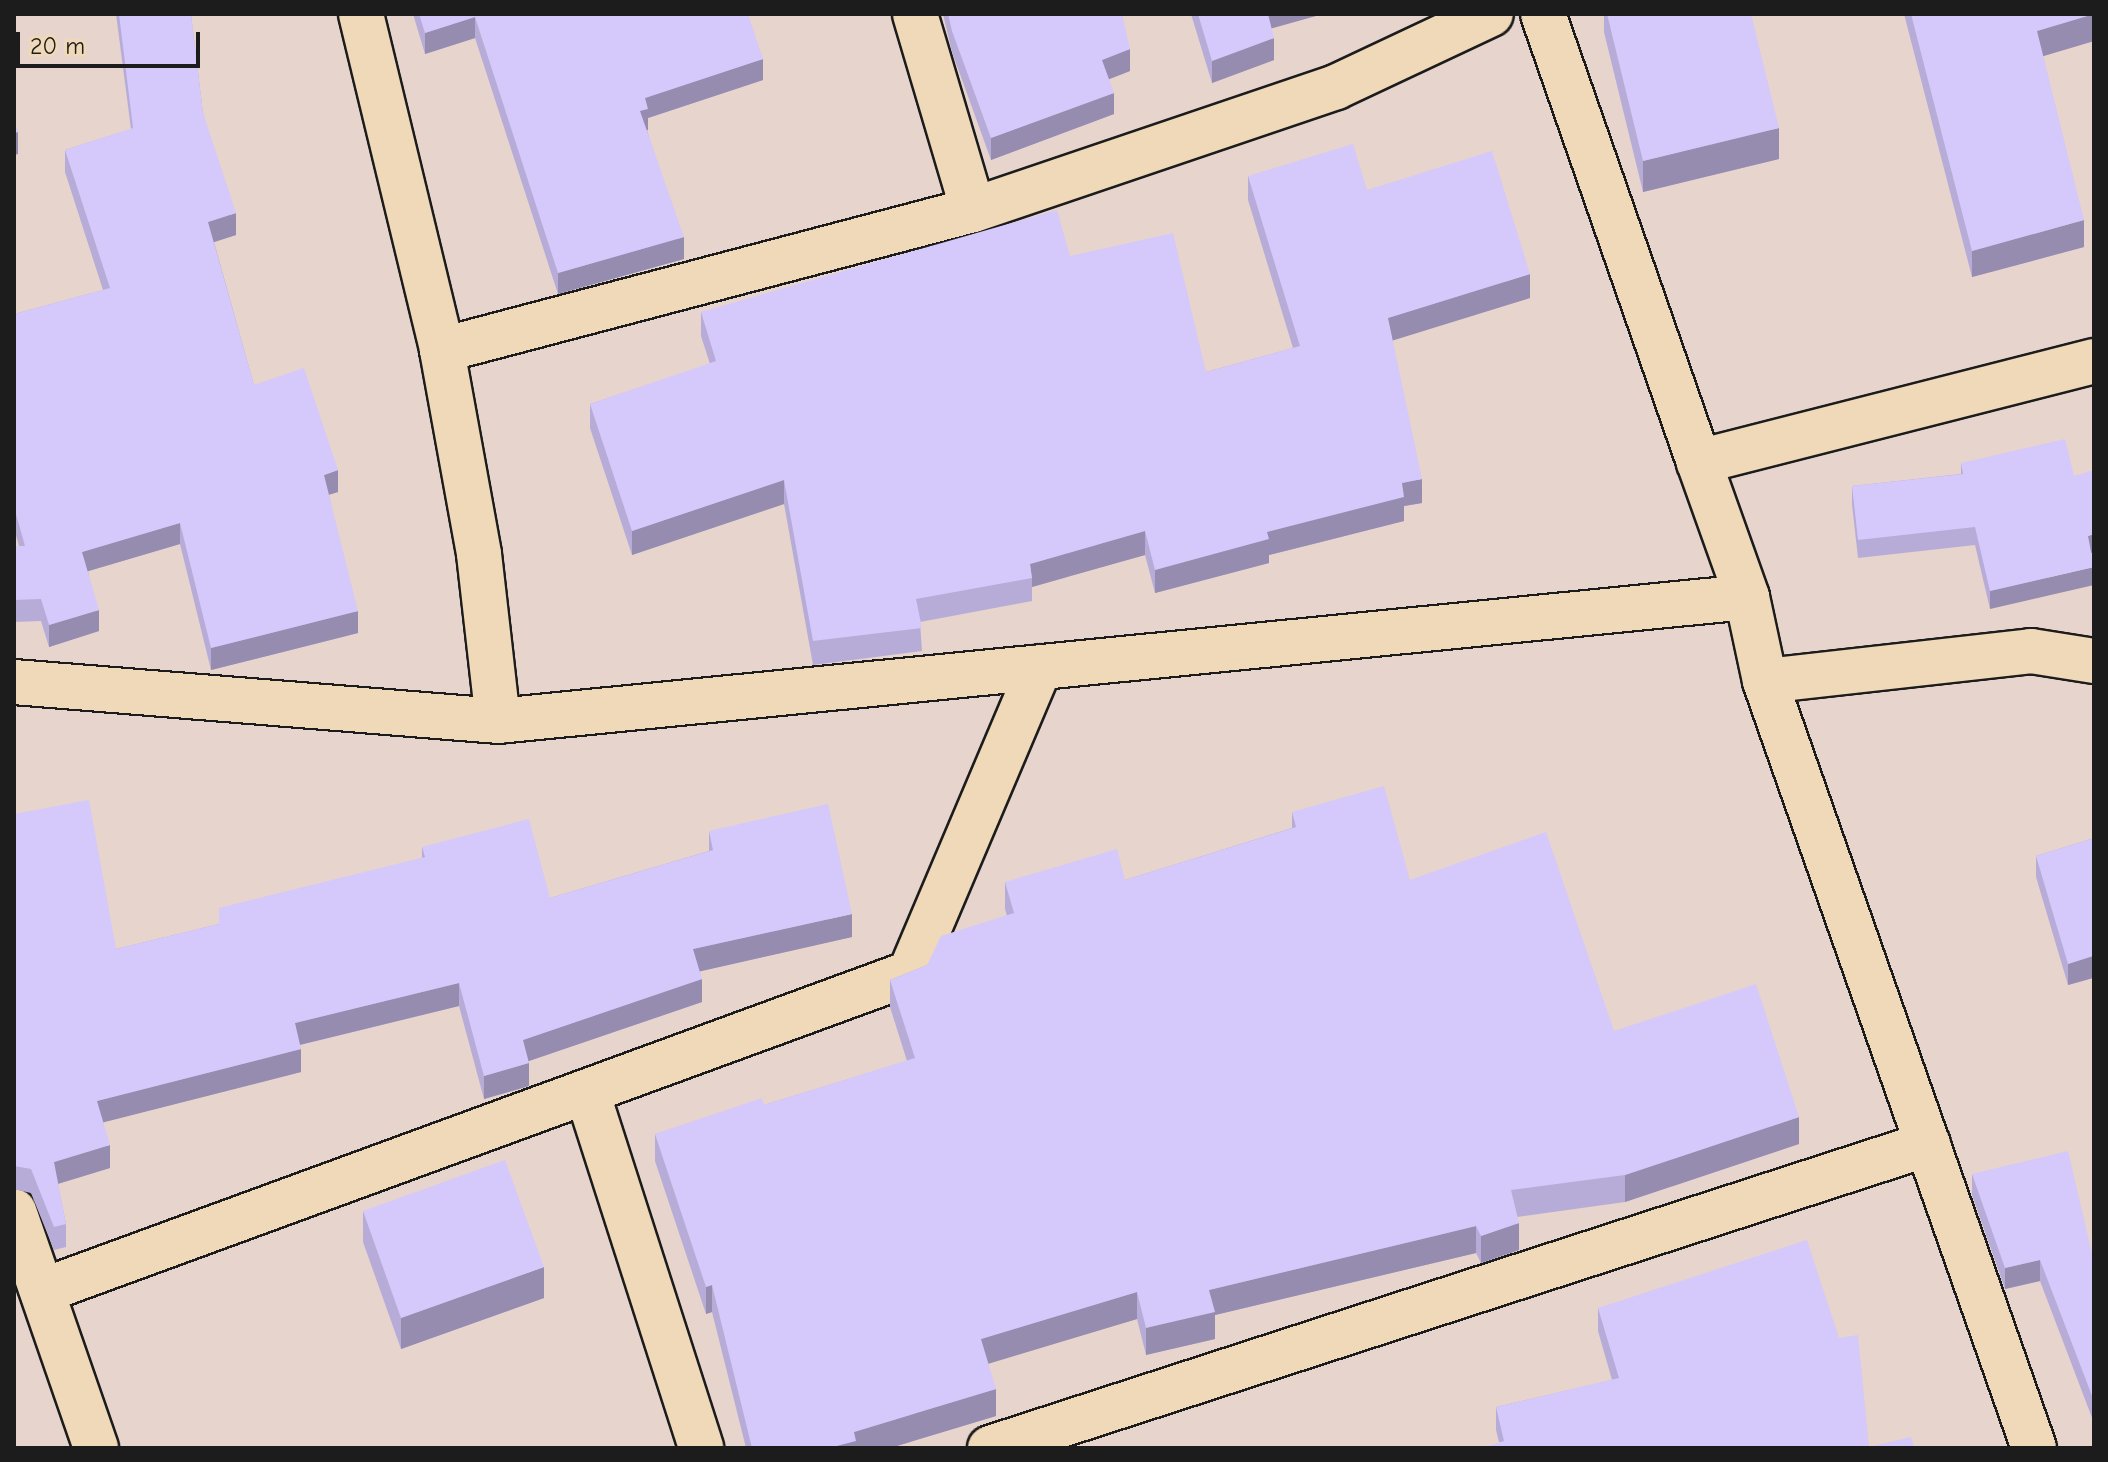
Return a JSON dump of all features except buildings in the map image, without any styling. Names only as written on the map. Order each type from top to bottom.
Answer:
[{"type":"street","points":[[361,14],[442,350],[479,554],[498,721]]},
{"type":"street","points":[[915,14],[973,210]]},
{"type":"street","points":[[442,350],[973,210],[1336,87],[1491,14]]},
{"type":"street","points":[[1541,14],[1747,597],[1765,681],[2034,1448]]},
{"type":"street","points":[[1699,462],[2094,361]]},
{"type":"street","points":[[14,682],[498,721],[1747,597]]},
{"type":"street","points":[[1765,681],[2031,651],[2094,661]]},
{"type":"street","points":[[42,1291],[910,973],[1040,667]]},
{"type":"street","points":[[587,1092],[701,1448]]},
{"type":"street","points":[[990,1448],[1928,1144]]},
{"type":"street","points":[[14,1211],[96,1448]]}]
